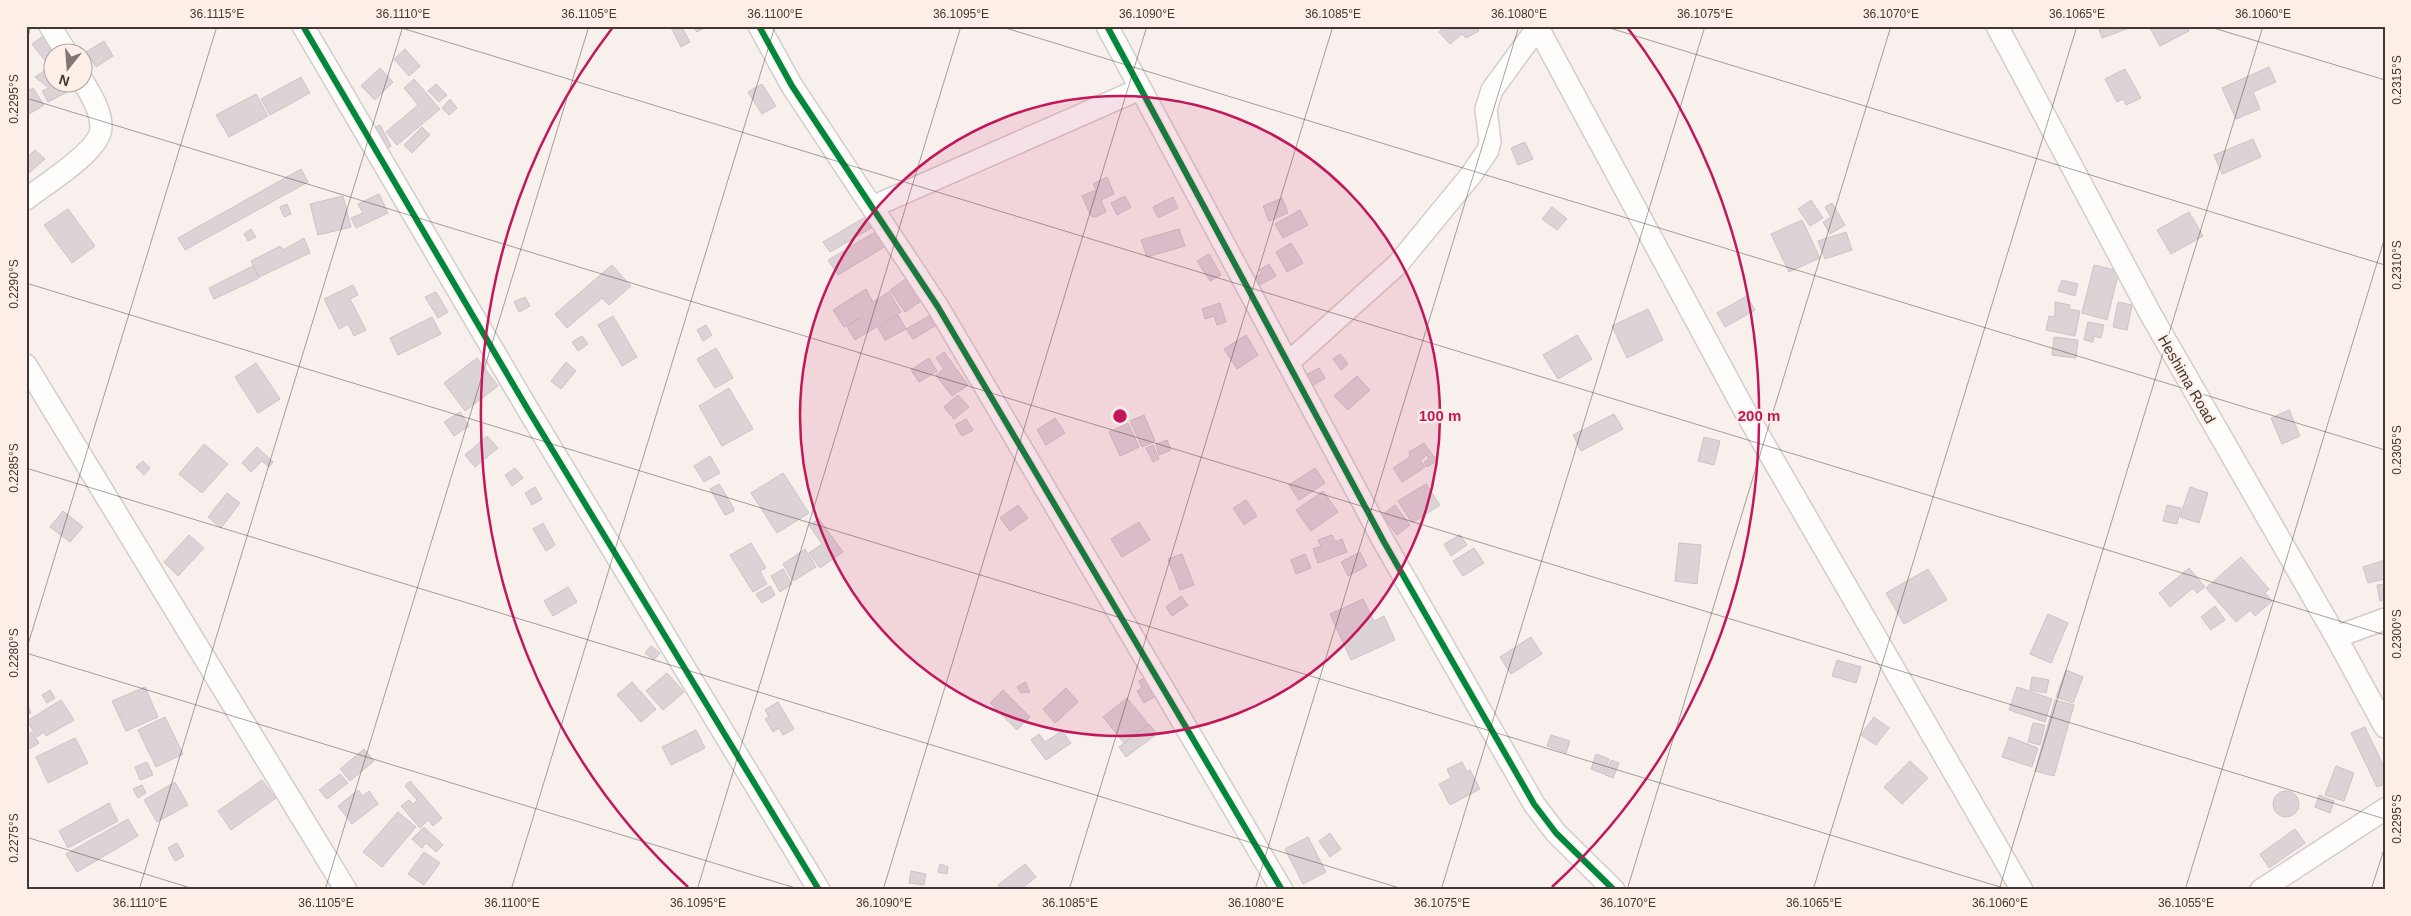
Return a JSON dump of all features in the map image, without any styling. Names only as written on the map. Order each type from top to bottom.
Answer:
[{"type":"street","points":[[50,26],[60,42]]},
{"type":"street","points":[[303,26],[527,408],[819,890]]},
{"type":"street","points":[[759,26],[792,86],[943,315],[1282,890]]},
{"type":"street","points":[[1107,26],[1384,542],[1534,804],[1556,833],[1614,890]]},
{"type":"street","name":"Heshima Road","points":[[1997,26],[2150,315],[2336,637],[2385,727]]},
{"type":"street","points":[[1288,363],[1398,264],[1471,175],[1488,150],[1490,142],[1486,109],[1492,90],[1538,27],[1746,413],[2022,890]]},
{"type":"street","points":[[872,208],[1140,89]]},
{"type":"street","points":[[26,198],[84,154],[98,139],[102,129],[99,113],[88,92]]},
{"type":"street","points":[[26,365],[346,890]]},
{"type":"street","points":[[2336,637],[2385,619]]},
{"type":"street","points":[[2261,890],[2385,810]]},
{"type":"building","points":[[670,26],[681,26],[690,42],[681,47]]},
{"type":"building","points":[[693,26],[706,26],[706,27],[697,32]]},
{"type":"building","points":[[1446,26],[1475,26],[1479,31],[1466,38],[1462,34],[1450,44],[1439,32]]},
{"type":"building","points":[[2098,26],[2132,26],[2132,27],[2102,38]]},
{"type":"building","points":[[2149,26],[2187,26],[2189,31],[2160,46]]},
{"type":"building","points":[[43,36],[48,42],[42,42],[42,57],[32,44]]},
{"type":"building","points":[[104,41],[113,56],[96,67],[92,61],[92,48]]},
{"type":"building","points":[[405,49],[420,66],[409,76],[394,59]]},
{"type":"building","points":[[2269,67],[2276,82],[2253,92],[2260,109],[2236,119],[2222,88]]},
{"type":"building","points":[[380,68],[393,82],[375,100],[361,86]]},
{"type":"building","points":[[2125,69],[2141,98],[2126,105],[2123,99],[2117,102],[2105,79]]},
{"type":"building","points":[[42,72],[42,82],[35,77]]},
{"type":"building","points":[[301,77],[310,93],[270,115],[261,99]]},
{"type":"building","points":[[414,79],[440,109],[397,145],[386,132],[418,105],[404,88]]},
{"type":"building","points":[[436,84],[447,95],[439,102],[428,91]]},
{"type":"building","points":[[762,84],[776,106],[762,114],[748,92]]},
{"type":"building","points":[[33,88],[44,105],[26,116],[26,92]]},
{"type":"building","points":[[43,92],[67,92],[48,102]]},
{"type":"building","points":[[256,94],[268,116],[229,137],[216,115]]},
{"type":"building","points":[[450,99],[457,108],[449,115],[442,108]]},
{"type":"building","points":[[380,125],[391,146],[380,151],[369,130]]},
{"type":"building","points":[[422,127],[430,135],[412,153],[404,145]]},
{"type":"building","points":[[2253,139],[2261,157],[2222,174],[2214,155]]},
{"type":"building","points":[[1525,142],[1533,159],[1518,165],[1511,148]]},
{"type":"building","points":[[35,150],[45,159],[28,174],[26,172],[26,158]]},
{"type":"building","points":[[301,169],[308,182],[185,250],[178,238]]},
{"type":"building","points":[[1107,177],[1114,194],[1101,200],[1106,212],[1095,217],[1091,216],[1082,196],[1096,190],[1093,184]]},
{"type":"building","points":[[379,194],[388,213],[356,228],[351,218],[363,213],[358,204]]},
{"type":"building","points":[[343,196],[351,227],[318,235],[310,204]]},
{"type":"building","points":[[1125,196],[1131,207],[1117,215],[1111,203]]},
{"type":"building","points":[[1173,197],[1178,208],[1158,218],[1153,207]]},
{"type":"building","points":[[1282,198],[1288,213],[1269,221],[1263,206]]},
{"type":"building","points":[[1811,200],[1823,218],[1810,226],[1798,209]]},
{"type":"building","points":[[1832,203],[1845,225],[1830,234],[1823,222],[1831,217],[1825,207]]},
{"type":"building","points":[[287,204],[291,214],[284,217],[280,207]]},
{"type":"building","points":[[1552,207],[1567,219],[1557,230],[1542,219]]},
{"type":"building","points":[[68,209],[95,246],[72,263],[44,225]]},
{"type":"building","points":[[1300,210],[1308,225],[1283,238],[1275,224]]},
{"type":"building","points":[[2189,212],[2203,236],[2171,254],[2157,230]]},
{"type":"building","points":[[867,216],[873,227],[830,252],[823,242]]},
{"type":"building","points":[[1802,220],[1820,258],[1789,272],[1771,234]]},
{"type":"building","points":[[251,229],[256,237],[248,241],[244,234]]},
{"type":"building","points":[[1179,229],[1185,246],[1147,257],[1141,240]]},
{"type":"building","points":[[877,231],[886,246],[838,275],[828,260]]},
{"type":"building","points":[[1846,232],[1852,250],[1825,259],[1818,241]]},
{"type":"building","points":[[304,238],[310,253],[259,277],[251,261],[280,246],[283,250]]},
{"type":"building","points":[[1291,243],[1303,263],[1287,272],[1276,252]]},
{"type":"building","points":[[1209,254],[1221,275],[1210,281],[1197,261]]},
{"type":"building","points":[[1269,264],[1276,276],[1256,287],[1252,279],[1261,274],[1259,270]]},
{"type":"building","points":[[612,265],[631,286],[609,305],[602,298],[567,328],[555,314]]},
{"type":"building","points":[[2094,265],[2119,271],[2107,320],[2082,313]]},
{"type":"building","points":[[253,266],[259,278],[214,299],[209,288]]},
{"type":"building","points":[[906,279],[921,301],[905,312],[890,290]]},
{"type":"building","points":[[2062,280],[2078,284],[2075,296],[2058,291]]},
{"type":"building","points":[[353,285],[358,295],[350,299],[366,330],[354,336],[348,324],[339,329],[324,299]]},
{"type":"building","points":[[866,289],[873,302],[889,292],[901,312],[855,340],[847,327],[860,318],[844,327],[833,310]]},
{"type":"building","points":[[436,292],[448,312],[438,318],[425,297]]},
{"type":"building","points":[[1747,296],[1755,310],[1725,327],[1717,313]]},
{"type":"building","points":[[525,297],[530,306],[519,312],[514,302]]},
{"type":"building","points":[[2055,302],[2070,305],[2069,309],[2080,311],[2075,336],[2046,330],[2049,316],[2055,317]]},
{"type":"building","points":[[2118,302],[2132,305],[2127,330],[2113,327]]},
{"type":"building","points":[[1220,303],[1226,322],[1217,325],[1214,316],[1205,319],[1202,309]]},
{"type":"building","points":[[1648,309],[1663,340],[1627,358],[1612,326]]},
{"type":"building","points":[[898,315],[906,329],[885,340],[878,328]]},
{"type":"building","points":[[613,316],[637,357],[622,366],[598,325]]},
{"type":"building","points":[[929,316],[935,326],[913,339],[906,329]]},
{"type":"building","points":[[432,317],[441,334],[398,355],[390,338]]},
{"type":"building","points":[[2088,322],[2104,325],[2101,338],[2094,336],[2093,342],[2084,340]]},
{"type":"building","points":[[706,325],[712,335],[703,341],[697,330]]},
{"type":"building","points":[[1246,335],[1258,355],[1237,369],[1224,349]]},
{"type":"building","points":[[1577,335],[1592,359],[1558,379],[1543,355]]},
{"type":"building","points":[[582,336],[588,344],[578,351],[572,342]]},
{"type":"building","points":[[2054,337],[2078,340],[2076,358],[2052,355]]},
{"type":"building","points":[[716,348],[733,378],[715,388],[697,359]]},
{"type":"building","points":[[944,352],[968,385],[952,396],[936,375],[944,369],[936,358]]},
{"type":"building","points":[[1340,354],[1348,364],[1341,370],[1333,359]]},
{"type":"building","points":[[477,358],[498,386],[465,411],[444,383]]},
{"type":"building","points":[[929,358],[937,371],[919,382],[911,370]]},
{"type":"building","points":[[566,362],[576,371],[561,389],[551,381]]},
{"type":"building","points":[[256,363],[280,399],[258,413],[235,377]]},
{"type":"building","points":[[1319,368],[1325,378],[1312,386],[1306,375]]},
{"type":"building","points":[[1357,376],[1370,390],[1348,410],[1334,396]]},
{"type":"building","points":[[729,388],[753,429],[722,446],[699,406]]},
{"type":"building","points":[[958,395],[969,407],[954,419],[944,407]]},
{"type":"building","points":[[2289,410],[2300,436],[2282,444],[2271,418]]},
{"type":"building","points":[[460,412],[469,426],[454,436],[444,422]]},
{"type":"building","points":[[1614,414],[1623,429],[1581,451],[1573,435]]},
{"type":"building","points":[[1144,415],[1155,441],[1142,447],[1130,421]]},
{"type":"building","points":[[1055,418],[1065,433],[1046,445],[1037,430]]},
{"type":"building","points":[[966,419],[973,430],[962,436],[955,425]]},
{"type":"building","points":[[1128,423],[1139,447],[1120,456],[1109,432]]},
{"type":"building","points":[[487,436],[498,448],[475,467],[465,455]]},
{"type":"building","points":[[1704,437],[1720,441],[1714,465],[1698,461]]},
{"type":"building","points":[[1167,440],[1171,450],[1159,455],[1156,444]]},
{"type":"building","points":[[1424,443],[1437,461],[1427,467],[1424,462],[1429,459],[1427,455],[1420,460],[1425,467],[1402,482],[1393,468],[1410,457],[1409,452]]},
{"type":"building","points":[[204,444],[228,464],[202,493],[179,474]]},
{"type":"building","points":[[1153,445],[1159,459],[1153,462],[1146,448]]},
{"type":"building","points":[[257,447],[273,462],[269,467],[262,461],[251,472],[242,463]]},
{"type":"building","points":[[710,456],[720,473],[704,482],[694,466]]},
{"type":"building","points":[[143,461],[150,468],[144,475],[136,467]]},
{"type":"building","points":[[515,468],[523,478],[512,486],[505,475]]},
{"type":"building","points":[[1315,468],[1325,483],[1299,500],[1289,485]]},
{"type":"building","points":[[783,473],[809,513],[777,533],[751,493]]},
{"type":"building","points":[[719,484],[734,511],[725,515],[710,489]]},
{"type":"building","points":[[1426,484],[1440,505],[1412,523],[1398,501]]},
{"type":"building","points":[[535,487],[542,499],[532,505],[525,493]]},
{"type":"building","points":[[2190,487],[2208,493],[2199,523],[2180,517]]},
{"type":"building","points":[[1323,491],[1338,512],[1311,531],[1296,510]]},
{"type":"building","points":[[227,493],[240,503],[221,528],[208,517]]},
{"type":"building","points":[[1246,500],[1257,516],[1244,525],[1233,508]]},
{"type":"building","points":[[1018,505],[1028,518],[1010,531],[1000,518]]},
{"type":"building","points":[[1395,505],[1410,525],[1397,535],[1382,515]]},
{"type":"building","points":[[2167,505],[2181,508],[2177,524],[2163,521]]},
{"type":"building","points":[[63,511],[83,527],[70,542],[50,527]]},
{"type":"building","points":[[819,519],[843,552],[820,568],[809,553],[822,544],[809,525]]},
{"type":"building","points":[[1139,522],[1150,540],[1122,557],[1111,539]]},
{"type":"building","points":[[543,523],[555,545],[546,551],[533,529]]},
{"type":"building","points":[[189,535],[204,548],[178,576],[164,562]]},
{"type":"building","points":[[1332,535],[1335,542],[1342,539],[1347,552],[1318,563],[1313,549],[1321,546],[1318,540]]},
{"type":"building","points":[[1460,535],[1467,545],[1451,556],[1444,544]]},
{"type":"building","points":[[751,543],[766,568],[760,571],[767,584],[753,592],[730,555]]},
{"type":"building","points":[[1679,543],[1701,545],[1697,584],[1675,581]]},
{"type":"building","points":[[1474,548],[1484,563],[1463,576],[1453,561]]},
{"type":"building","points":[[805,549],[816,567],[793,581],[783,564]]},
{"type":"building","points":[[1360,552],[1367,566],[1348,576],[1341,562]]},
{"type":"building","points":[[1182,554],[1194,585],[1180,590],[1168,559]]},
{"type":"building","points":[[1305,554],[1311,568],[1296,574],[1291,560]]},
{"type":"building","points":[[2241,557],[2269,589],[2265,593],[2272,601],[2255,616],[2250,610],[2236,622],[2206,588]]},
{"type":"building","points":[[2385,560],[2385,579],[2368,583],[2363,567]]},
{"type":"building","points":[[2189,568],[2205,587],[2197,593],[2193,588],[2170,607],[2159,593]]},
{"type":"building","points":[[783,569],[792,584],[780,592],[771,576]]},
{"type":"building","points":[[1928,569],[1947,600],[1904,624],[1886,593]]},
{"type":"building","points":[[2385,584],[2385,599],[2380,601],[2377,585]]},
{"type":"building","points":[[770,586],[775,595],[762,603],[756,594]]},
{"type":"building","points":[[568,587],[577,602],[553,616],[544,601]]},
{"type":"building","points":[[1181,596],[1188,605],[1172,616],[1166,607]]},
{"type":"building","points":[[1363,599],[1374,621],[1384,616],[1395,640],[1351,660],[1330,614]]},
{"type":"building","points":[[2215,606],[2225,620],[2211,630],[2201,617]]},
{"type":"building","points":[[2048,614],[2068,623],[2051,663],[2030,654]]},
{"type":"building","points":[[1531,637],[1542,654],[1511,674],[1500,657]]},
{"type":"building","points":[[651,646],[660,653],[654,660],[645,653]]},
{"type":"building","points":[[1837,660],[1861,667],[1856,683],[1832,676]]},
{"type":"building","points":[[2066,670],[2083,677],[2073,703],[2056,697]]},
{"type":"building","points":[[667,673],[684,692],[663,710],[646,691]]},
{"type":"building","points":[[1148,676],[1158,695],[1144,703],[1137,691],[1142,688],[1139,681]]},
{"type":"building","points":[[2032,677],[2049,680],[2046,693],[2030,690]]},
{"type":"building","points":[[632,682],[656,709],[641,722],[617,695]]},
{"type":"building","points":[[1025,682],[1030,692],[1021,693],[1017,687]]},
{"type":"building","points":[[145,687],[158,717],[126,731],[112,701]]},
{"type":"building","points":[[2017,687],[2052,699],[2045,722],[2009,710]]},
{"type":"building","points":[[1066,688],[1078,702],[1055,723],[1043,709]]},
{"type":"building","points":[[50,690],[55,698],[47,703],[42,695]]},
{"type":"building","points":[[1003,690],[1030,717],[1017,730],[990,703]]},
{"type":"building","points":[[1127,698],[1148,724],[1124,743],[1103,717]]},
{"type":"building","points":[[26,700],[31,713],[26,715]]},
{"type":"building","points":[[61,700],[74,720],[46,736],[44,732],[37,737],[27,721]]},
{"type":"building","points":[[2055,700],[2074,705],[2054,776],[2035,771]]},
{"type":"building","points":[[778,702],[794,729],[783,735],[779,728],[773,732],[765,719],[769,717],[765,710]]},
{"type":"building","points":[[165,717],[183,754],[156,767],[138,730]]},
{"type":"building","points":[[1874,717],[1889,728],[1876,745],[1861,735]]},
{"type":"building","points":[[2033,723],[2045,725],[2040,745],[2028,742]]},
{"type":"building","points":[[1149,724],[1157,734],[1126,757],[1119,747]]},
{"type":"building","points":[[2365,727],[2385,769],[2385,784],[2377,787],[2351,733]]},
{"type":"building","points":[[696,730],[705,748],[671,765],[662,747]]},
{"type":"building","points":[[1062,731],[1071,743],[1046,760],[1031,740],[1039,734],[1045,742]]},
{"type":"building","points":[[32,732],[39,743],[26,751],[26,735]]},
{"type":"building","points":[[1551,735],[1570,741],[1566,753],[1547,746]]},
{"type":"building","points":[[2009,737],[2038,748],[2032,767],[2002,757]]},
{"type":"building","points":[[75,738],[88,763],[48,783],[36,757]]},
{"type":"building","points":[[364,749],[374,761],[350,781],[340,769]]},
{"type":"building","points":[[1596,754],[1609,759],[1604,774],[1591,769]]},
{"type":"building","points":[[1611,760],[1619,763],[1613,778],[1605,775]]},
{"type":"building","points":[[1910,761],[1928,778],[1902,804],[1884,787]]},
{"type":"building","points":[[147,762],[153,775],[140,780],[135,767]]},
{"type":"building","points":[[1462,762],[1467,772],[1470,770],[1480,789],[1450,805],[1439,784],[1451,778],[1447,769]]},
{"type":"building","points":[[2336,766],[2354,773],[2344,801],[2325,795]]},
{"type":"building","points":[[340,774],[348,783],[327,799],[319,790]]},
{"type":"building","points":[[262,780],[276,798],[231,830],[218,811]]},
{"type":"building","points":[[410,781],[442,818],[433,826],[428,820],[420,828],[401,806],[409,800],[413,804],[417,800],[405,786]]},
{"type":"building","points":[[175,782],[188,805],[157,822],[144,800]]},
{"type":"building","points":[[142,785],[146,793],[138,798],[133,789]]},
{"type":"building","points":[[358,790],[363,796],[369,791],[378,804],[352,824],[338,806]]},
{"type":"building","points":[[2286,791],[2295,795],[2299,804],[2295,813],[2286,817],[2277,813],[2273,804],[2277,795]]},
{"type":"building","points":[[2319,795],[2334,801],[2330,813],[2315,807]]},
{"type":"building","points":[[109,803],[118,821],[68,848],[59,831]]},
{"type":"building","points":[[398,812],[416,827],[382,867],[363,852]]},
{"type":"building","points":[[128,819],[138,836],[77,872],[66,854]]},
{"type":"building","points":[[424,827],[443,845],[436,852],[426,843],[422,848],[412,839]]},
{"type":"building","points":[[2295,829],[2305,843],[2269,868],[2260,854]]},
{"type":"building","points":[[1330,833],[1341,849],[1330,857],[1319,841]]},
{"type":"building","points":[[1308,837],[1326,872],[1303,884],[1285,849]]},
{"type":"building","points":[[177,843],[184,856],[175,861],[168,848]]},
{"type":"building","points":[[424,852],[440,863],[424,885],[408,874]]},
{"type":"building","points":[[940,864],[948,867],[947,874],[938,872]]},
{"type":"building","points":[[1025,864],[1036,877],[1020,890],[1001,890],[998,885]]},
{"type":"building","points":[[911,871],[926,874],[924,885],[909,883]]},
{"type":"cycle path","points":[[303,26],[527,408],[819,890]]},
{"type":"cycle path","points":[[759,26],[792,86],[938,307],[1282,890]]},
{"type":"cycle path","points":[[1107,26],[1384,542],[1534,804],[1556,833],[1614,890]]}]
